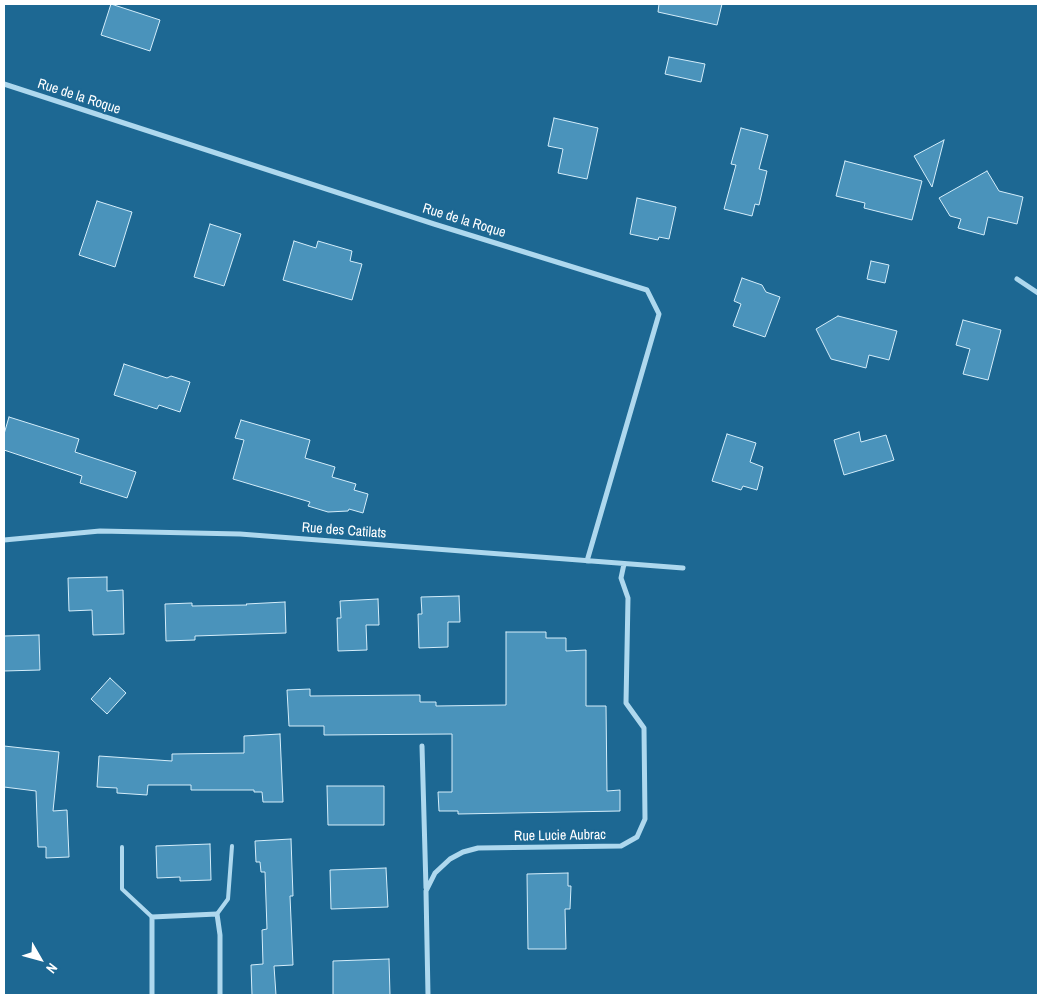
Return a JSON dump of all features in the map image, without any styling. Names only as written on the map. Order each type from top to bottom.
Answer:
[{"type":"street","name":"Rue de la Roque","points":[[4,84],[415,218],[647,290],[660,314],[587,561]]},
{"type":"street","points":[[1017,279],[1038,293]]},
{"type":"street","name":"Rue des Catilats","points":[[4,540],[100,531],[240,534],[683,568]]},
{"type":"street","name":"Rue Lucie Aubrac","points":[[426,891],[435,873],[450,859],[462,852],[478,848],[622,846],[637,837],[645,819],[644,728],[626,702],[628,598],[621,578],[624,564]]},
{"type":"street","points":[[422,746],[428,995]]},
{"type":"street","points":[[152,995],[152,917],[217,914],[220,935],[220,995]]},
{"type":"lane","points":[[217,914],[228,899],[232,846]]},
{"type":"lane","points":[[122,847],[122,890],[152,917]]},
{"type":"building","points":[[111,4],[160,20],[150,51],[101,35]]},
{"type":"building","points":[[659,4],[722,4],[717,25],[658,12]]},
{"type":"building","points":[[669,57],[705,64],[701,82],[665,74]]},
{"type":"building","points":[[554,118],[598,128],[587,179],[558,173],[563,149],[548,146]]},
{"type":"building","points":[[741,128],[768,135],[759,169],[767,171],[759,205],[755,204],[752,216],[724,209],[736,165],[731,164]]},
{"type":"building","points":[[944,140],[932,187],[914,156]]},
{"type":"building","points":[[845,161],[922,181],[912,220],[864,208],[865,203],[836,196]]},
{"type":"building","points":[[987,171],[999,191],[1023,197],[1017,224],[988,217],[984,235],[958,228],[961,219],[950,216],[939,198]]},
{"type":"building","points":[[637,198],[676,207],[669,239],[659,237],[658,240],[630,234]]},
{"type":"building","points":[[97,201],[132,212],[115,267],[79,255]]},
{"type":"building","points":[[210,224],[241,234],[224,286],[194,277]]},
{"type":"building","points":[[294,241],[316,248],[318,241],[352,251],[350,261],[362,264],[352,300],[283,280]]},
{"type":"building","points":[[871,261],[889,265],[885,283],[867,279]]},
{"type":"building","points":[[742,278],[762,285],[766,292],[780,297],[765,337],[733,326],[741,304],[734,301]]},
{"type":"building","points":[[838,316],[897,331],[889,360],[869,355],[866,368],[831,359],[816,329]]},
{"type":"building","points":[[963,320],[1001,330],[988,380],[963,374],[970,349],[956,345]]},
{"type":"building","points":[[124,364],[167,378],[171,376],[190,382],[180,412],[159,405],[157,409],[114,395]]},
{"type":"building","points":[[9,417],[79,439],[75,452],[136,472],[127,498],[80,483],[82,476],[4,450],[4,434]]},
{"type":"building","points":[[241,420],[310,440],[305,458],[335,467],[332,477],[356,484],[354,490],[368,494],[363,513],[349,509],[348,511],[328,512],[308,506],[310,502],[233,479],[244,440],[235,438]]},
{"type":"building","points":[[859,432],[861,442],[886,435],[894,460],[844,475],[834,440]]},
{"type":"building","points":[[727,434],[756,443],[750,462],[763,467],[757,490],[743,486],[741,490],[712,481]]},
{"type":"building","points":[[107,577],[107,591],[123,590],[124,634],[93,635],[92,610],[69,611],[68,578]]},
{"type":"building","points":[[459,596],[460,622],[448,622],[448,647],[419,648],[418,614],[422,614],[421,597]]},
{"type":"building","points":[[378,599],[379,625],[366,625],[367,650],[338,651],[337,618],[341,618],[340,601]]},
{"type":"building","points":[[285,602],[286,633],[195,636],[195,640],[166,641],[165,604],[192,603],[192,606]]},
{"type":"building","points":[[506,632],[546,632],[546,638],[566,638],[566,651],[586,650],[586,706],[606,706],[607,791],[620,790],[620,811],[458,814],[458,811],[439,811],[438,792],[452,792],[452,734],[324,735],[324,726],[289,726],[287,690],[310,689],[310,696],[420,695],[420,702],[436,702],[436,706],[506,705]]},
{"type":"building","points":[[39,635],[40,670],[4,671],[4,636]]},
{"type":"building","points":[[110,678],[126,693],[107,714],[91,699]]},
{"type":"building","points":[[280,734],[283,802],[263,802],[262,792],[254,792],[254,790],[191,790],[191,785],[148,785],[147,795],[117,793],[117,788],[97,787],[99,756],[172,761],[172,754],[244,753],[244,736]]},
{"type":"building","points":[[4,746],[59,752],[53,811],[67,810],[69,857],[46,858],[46,847],[38,847],[36,791],[4,787]]},
{"type":"building","points":[[327,786],[384,786],[384,825],[328,825]]},
{"type":"building","points":[[291,839],[293,896],[290,896],[293,965],[274,966],[276,995],[252,995],[251,965],[263,964],[262,930],[267,929],[265,872],[261,872],[260,862],[256,862],[255,841]]},
{"type":"building","points":[[210,844],[211,880],[180,881],[180,877],[157,878],[156,846]]},
{"type":"building","points":[[386,868],[388,907],[331,909],[330,870]]},
{"type":"building","points":[[568,873],[568,886],[571,886],[570,909],[565,909],[566,949],[528,949],[527,874]]},
{"type":"building","points":[[389,959],[390,995],[333,995],[333,961]]}]
